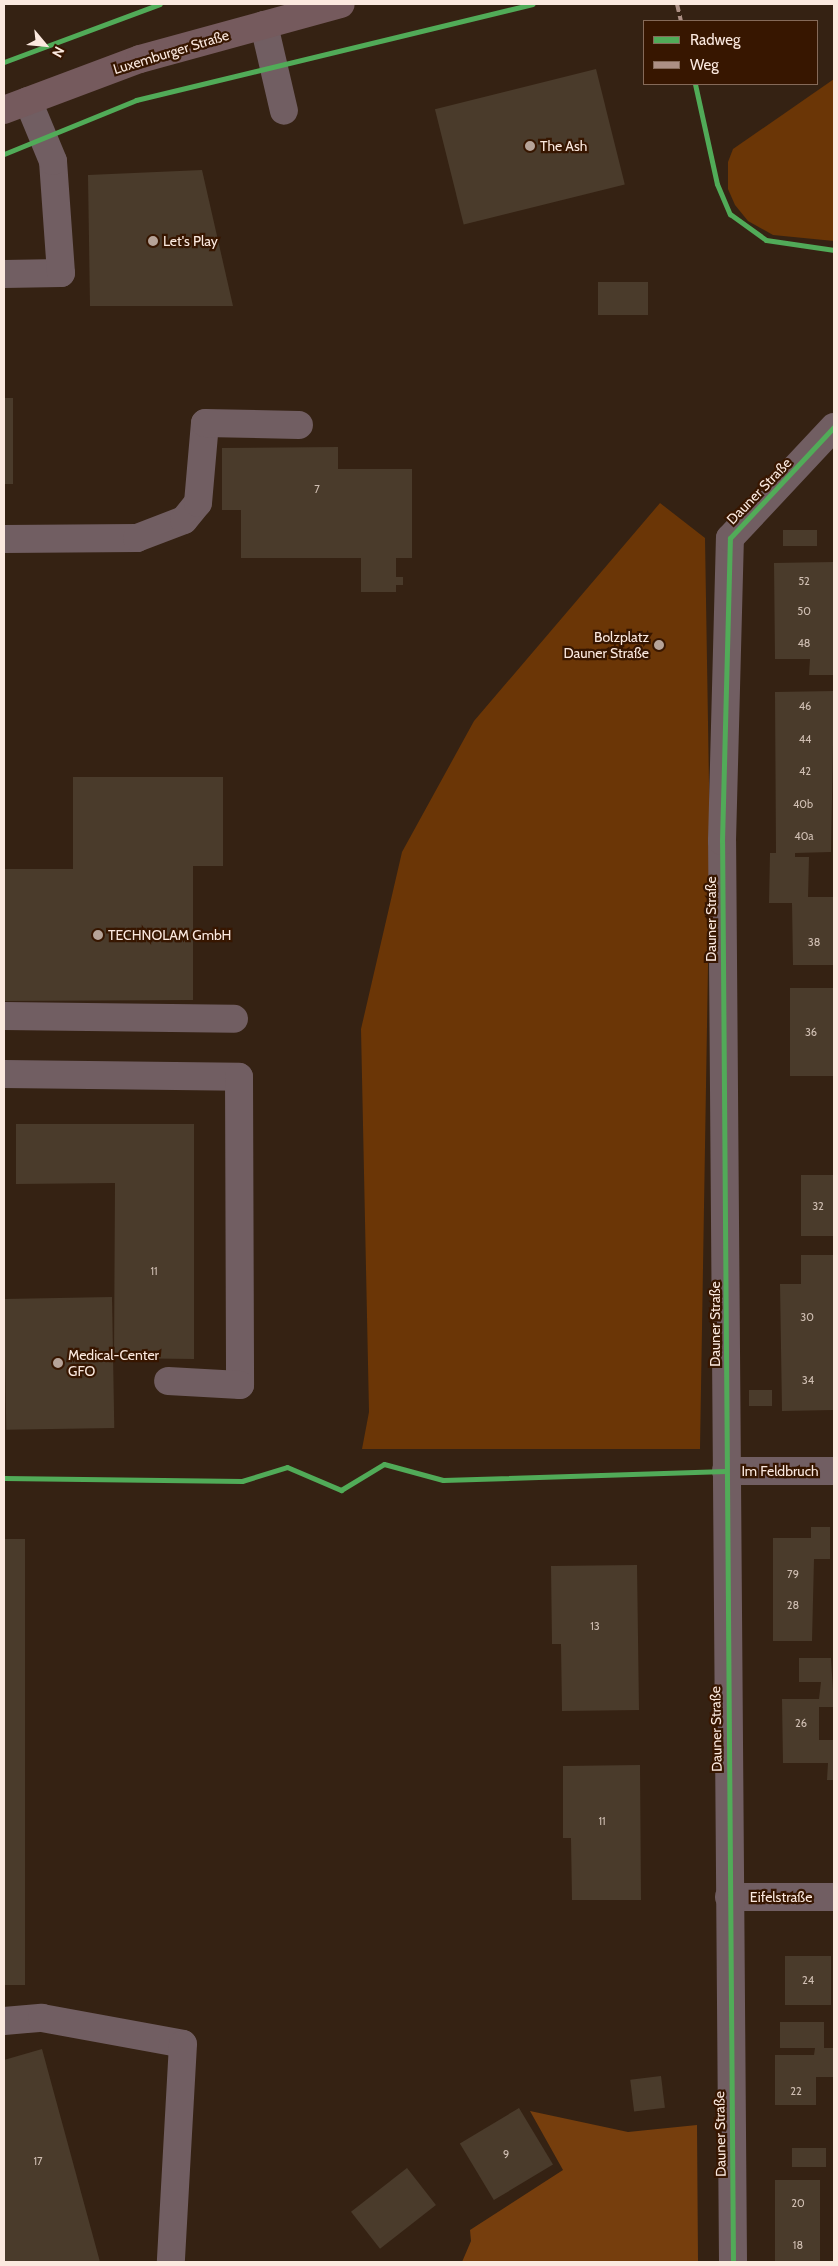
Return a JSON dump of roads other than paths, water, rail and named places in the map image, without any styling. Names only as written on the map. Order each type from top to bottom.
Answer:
[{"type":"main road","name":"Luxemburger Straße","points":[[16,105],[140,60],[341,4]]},
{"type":"street","points":[[264,25],[284,111]]},
{"type":"street","points":[[4,274],[61,274],[53,161],[16,105]]},
{"type":"street","points":[[4,539],[137,538],[184,520],[198,503],[205,423],[299,425]]},
{"type":"street","name":"Dauner Straße","points":[[732,2262],[722,840],[730,538],[834,427]]},
{"type":"street","points":[[4,1016],[234,1019]]},
{"type":"street","points":[[4,1074],[239,1077],[240,1386],[168,1381]]},
{"type":"street","name":"Im Feldbruch","points":[[726,1471],[834,1471]]},
{"type":"street","name":"Eifelstraße","points":[[729,1898],[834,1897]]},
{"type":"street","points":[[4,2021],[42,2018],[183,2044],[171,2262]]},
{"type":"place","name":"The Ash","points":[[530,146]]},
{"type":"place","name":"Let's Play","points":[[153,241]]},
{"type":"place","name":"Bolzplatz Dauner Straße","points":[[659,645]]},
{"type":"place","name":"TECHNOLAM GmbH","points":[[98,935]]},
{"type":"place","name":"Medical-Center GFO","points":[[58,1363]]}]
